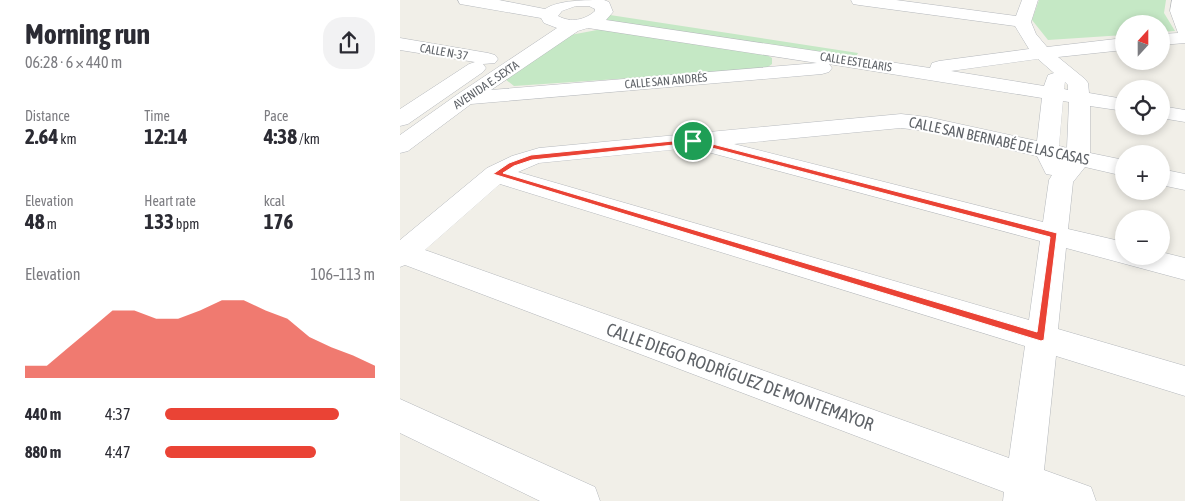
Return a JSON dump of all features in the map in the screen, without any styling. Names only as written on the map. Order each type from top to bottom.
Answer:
[{"type":"street","name":"CALLE ESTELARIS","points":[[466,0],[494,2],[518,8],[549,17],[563,25],[580,24],[913,71],[1054,86],[1078,90],[1115,102]]},
{"type":"street","name":"CALLE ESTELARIS","points":[[583,0],[597,2],[637,17],[961,64],[1054,86]]},
{"type":"street","points":[[549,17],[583,0]]},
{"type":"street","points":[[859,0],[1022,22],[1042,53],[1078,90],[1069,169],[1054,235],[1023,491]]},
{"type":"street","points":[[1022,22],[1030,0]]},
{"type":"street","points":[[1180,0],[1179,10],[1185,32]]},
{"type":"street","name":"AVENIDA E. SEXTA","points":[[400,146],[465,98],[580,24],[602,15],[605,5]]},
{"type":"street","points":[[1170,39],[1185,38]]},
{"type":"street","name":"CALLE N-37","points":[[400,44],[496,54]]},
{"type":"street","points":[[913,71],[1115,45]]},
{"type":"street","name":"AVENIDA E. SEXTA","points":[[402,116],[496,54]]},
{"type":"street","name":"CALLE SAN ANDRÉS","points":[[465,98],[868,64]]},
{"type":"street","points":[[1047,151],[1054,86]]},
{"type":"street","name":"CALLE ESTELARIS","points":[[1078,90],[1115,90]]},
{"type":"street","points":[[1170,98],[1185,101]]},
{"type":"street","points":[[1170,114],[1185,116]]},
{"type":"street","name":"CALLE SAN BERNABÉ DE LAS CASAS","points":[[402,254],[496,174],[512,165],[531,158],[901,121],[927,124],[1047,151],[1069,169],[1115,168]]},
{"type":"street","points":[[693,141],[1115,251]]},
{"type":"street","points":[[496,174],[1185,382]]},
{"type":"street","points":[[1170,179],[1185,182]]},
{"type":"street","name":"CALLE DIEGO RODRÍGUEZ DE MONTEMAYOR","points":[[402,254],[1023,491],[1077,501]]},
{"type":"street","points":[[1170,265],[1185,269]]},
{"type":"street","points":[[400,415],[581,501]]},
{"type":"green space","points":[[1039,0],[1166,0],[1165,15],[1115,15],[1115,36],[1048,40],[1032,20]]},
{"type":"green space","points":[[610,15],[858,53],[854,60],[604,20]]},
{"type":"green space","points":[[1170,23],[1175,31],[1170,31]]},
{"type":"green space","points":[[597,30],[611,30],[765,54],[772,58],[772,64],[765,69],[514,86],[505,79],[565,36]]},
{"type":"route","points":[[693,141],[1054,235],[1041,337],[496,174],[520,161],[539,156],[693,141]]}]
